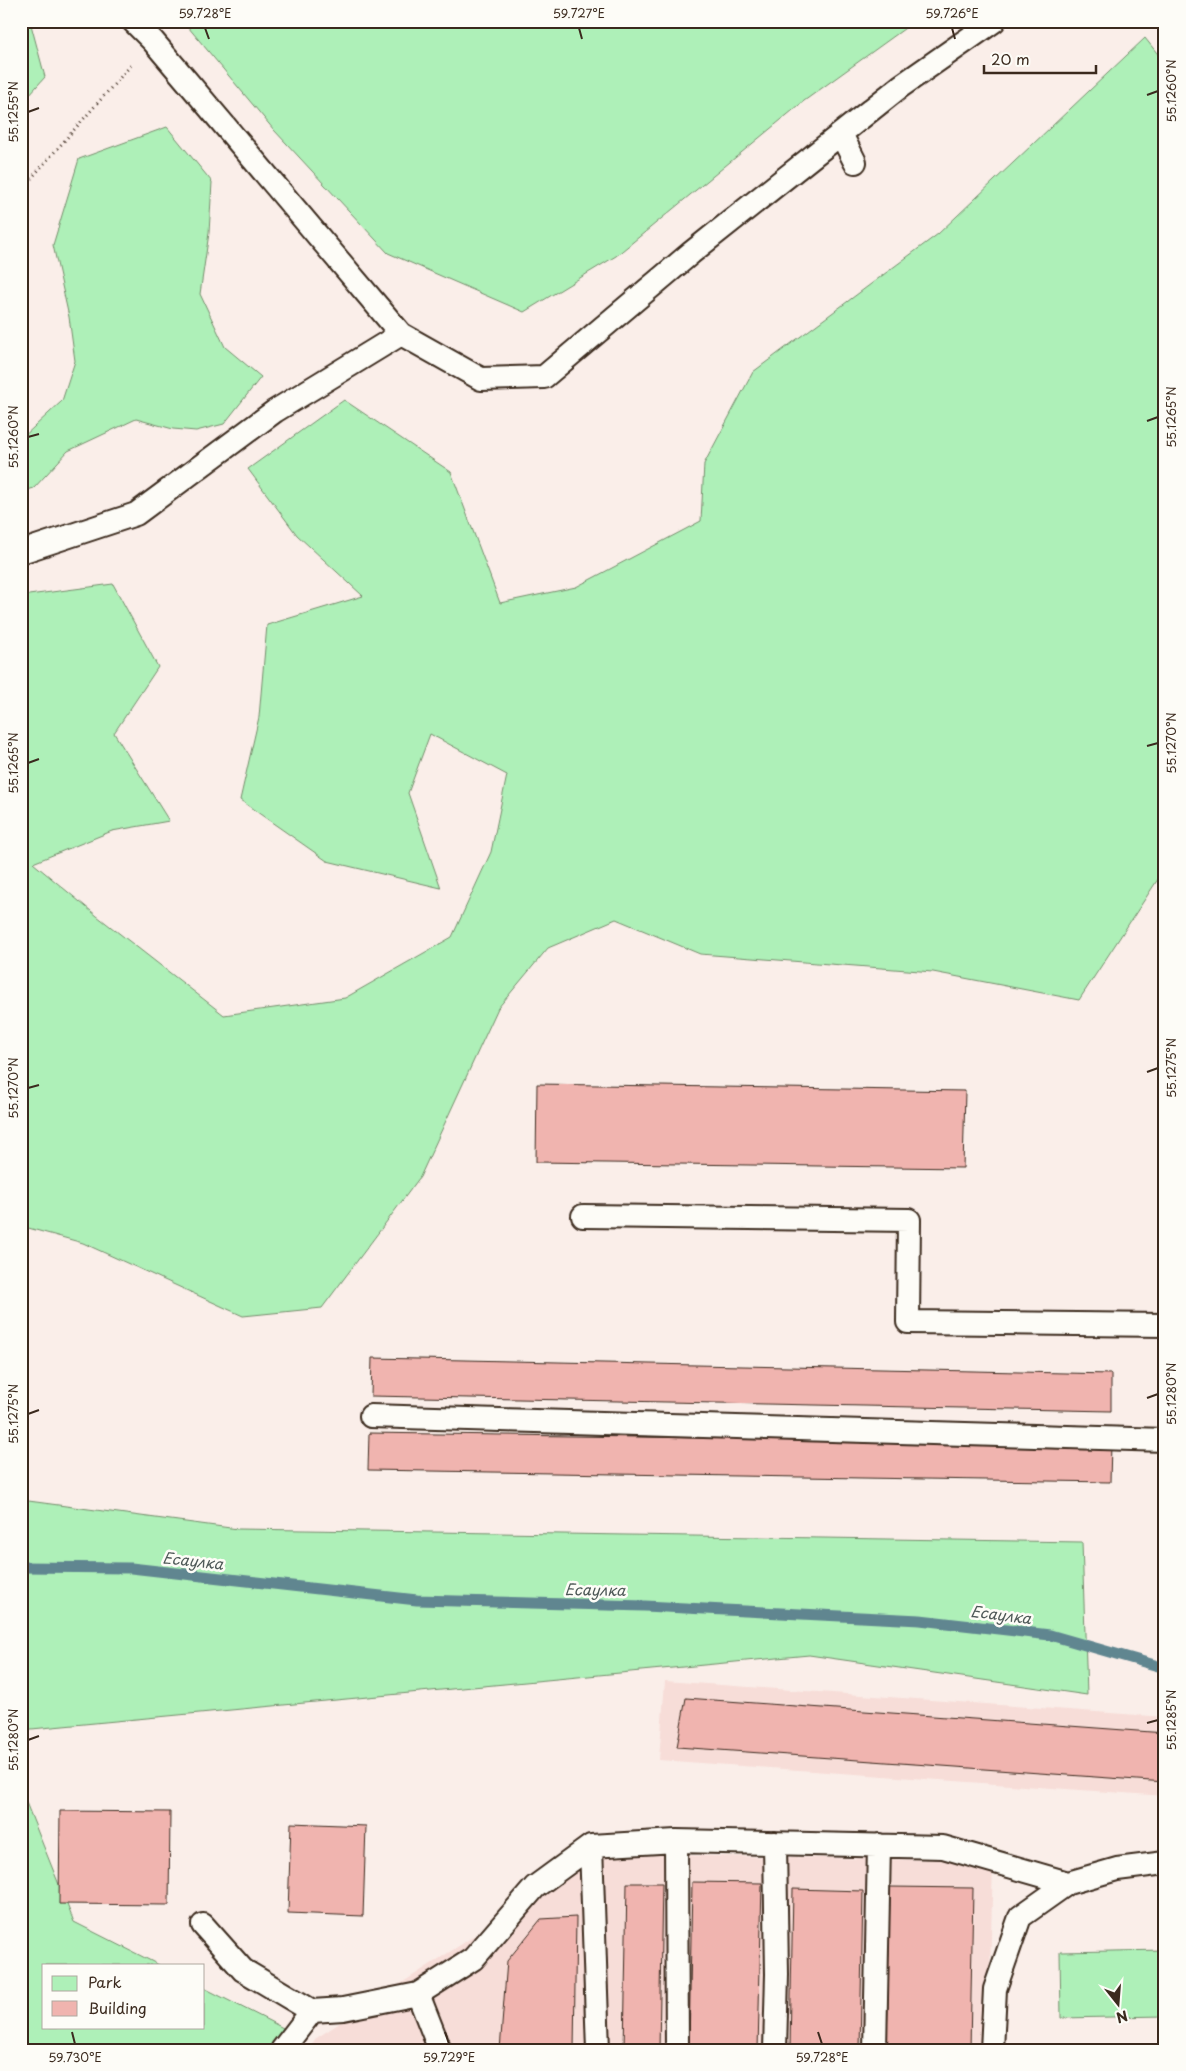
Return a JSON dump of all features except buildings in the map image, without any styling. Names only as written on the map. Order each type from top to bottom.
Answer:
[{"type":"lane","points":[[133,21],[153,42],[401,334],[482,379],[544,376],[692,252],[901,86],[994,21]]},
{"type":"lane","points":[[841,134],[855,162]]},
{"type":"lane","points":[[21,552],[136,514],[275,410],[401,334]]},
{"type":"lane","points":[[583,1216],[909,1220],[908,1322],[1165,1325]]},
{"type":"lane","points":[[371,1416],[1165,1440]]},
{"type":"lane","points":[[676,1841],[676,2050]]},
{"type":"lane","points":[[203,1925],[243,1970],[312,2011],[343,2009],[418,1994],[473,1958],[535,1887],[591,1846],[676,1841],[943,1847],[1068,1883]]},
{"type":"lane","points":[[775,2050],[778,1974],[776,1843]]},
{"type":"lane","points":[[591,1846],[598,2050]]},
{"type":"lane","points":[[875,2050],[879,1846]]},
{"type":"lane","points":[[992,2050],[995,1989],[1020,1917],[1068,1883],[1117,1869],[1165,1863]]},
{"type":"lane","points":[[418,1994],[440,2050]]},
{"type":"lane","points":[[282,2050],[312,2011]]},
{"type":"path","points":[[21,190],[153,42]]},
{"type":"shaded area","points":[[665,1681],[1165,1717],[1165,1796],[659,1760]]},
{"type":"shaded area","points":[[601,1854],[993,1861],[988,2050],[309,2050],[315,2039]]},
{"type":"green space","points":[[21,21],[30,21],[45,77],[21,104]]},
{"type":"green space","points":[[183,21],[915,21],[804,101],[616,256],[524,312],[388,253],[274,130]]},
{"type":"green space","points":[[1145,38],[1165,63],[1165,826],[1162,873],[1079,1000],[933,972],[700,954],[616,919],[548,948],[498,1008],[420,1177],[322,1308],[243,1316],[83,1243],[21,1226],[21,596],[113,584],[158,667],[114,733],[169,821],[112,831],[33,863],[97,916],[224,1015],[345,998],[452,937],[491,852],[507,775],[430,734],[408,793],[441,888],[327,861],[240,800],[259,717],[267,625],[363,596],[297,535],[248,469],[344,400],[451,472],[500,603],[576,587],[701,521],[704,464],[753,372],[938,234]]},
{"type":"green space","points":[[167,127],[212,182],[209,233],[200,294],[225,347],[261,377],[224,424],[196,431],[173,429],[136,419],[68,451],[34,488],[21,492],[21,439],[62,401],[75,361],[69,317],[53,245],[79,159]]},
{"type":"green space","points":[[21,1500],[238,1529],[1082,1542],[1087,1695],[809,1655],[21,1730]]},
{"type":"green space","points":[[21,1790],[74,1922],[157,1964],[42,1964],[42,2028],[205,2028],[205,1989],[291,2032],[287,2050],[21,2050]]},
{"type":"green space","points":[[1165,1950],[1165,2016],[1061,2018],[1060,1952]]},
{"type":"waterway","name":"Есаулка","points":[[21,1567],[131,1568],[417,1600],[645,1606],[920,1620],[1050,1635],[1165,1668]]}]
